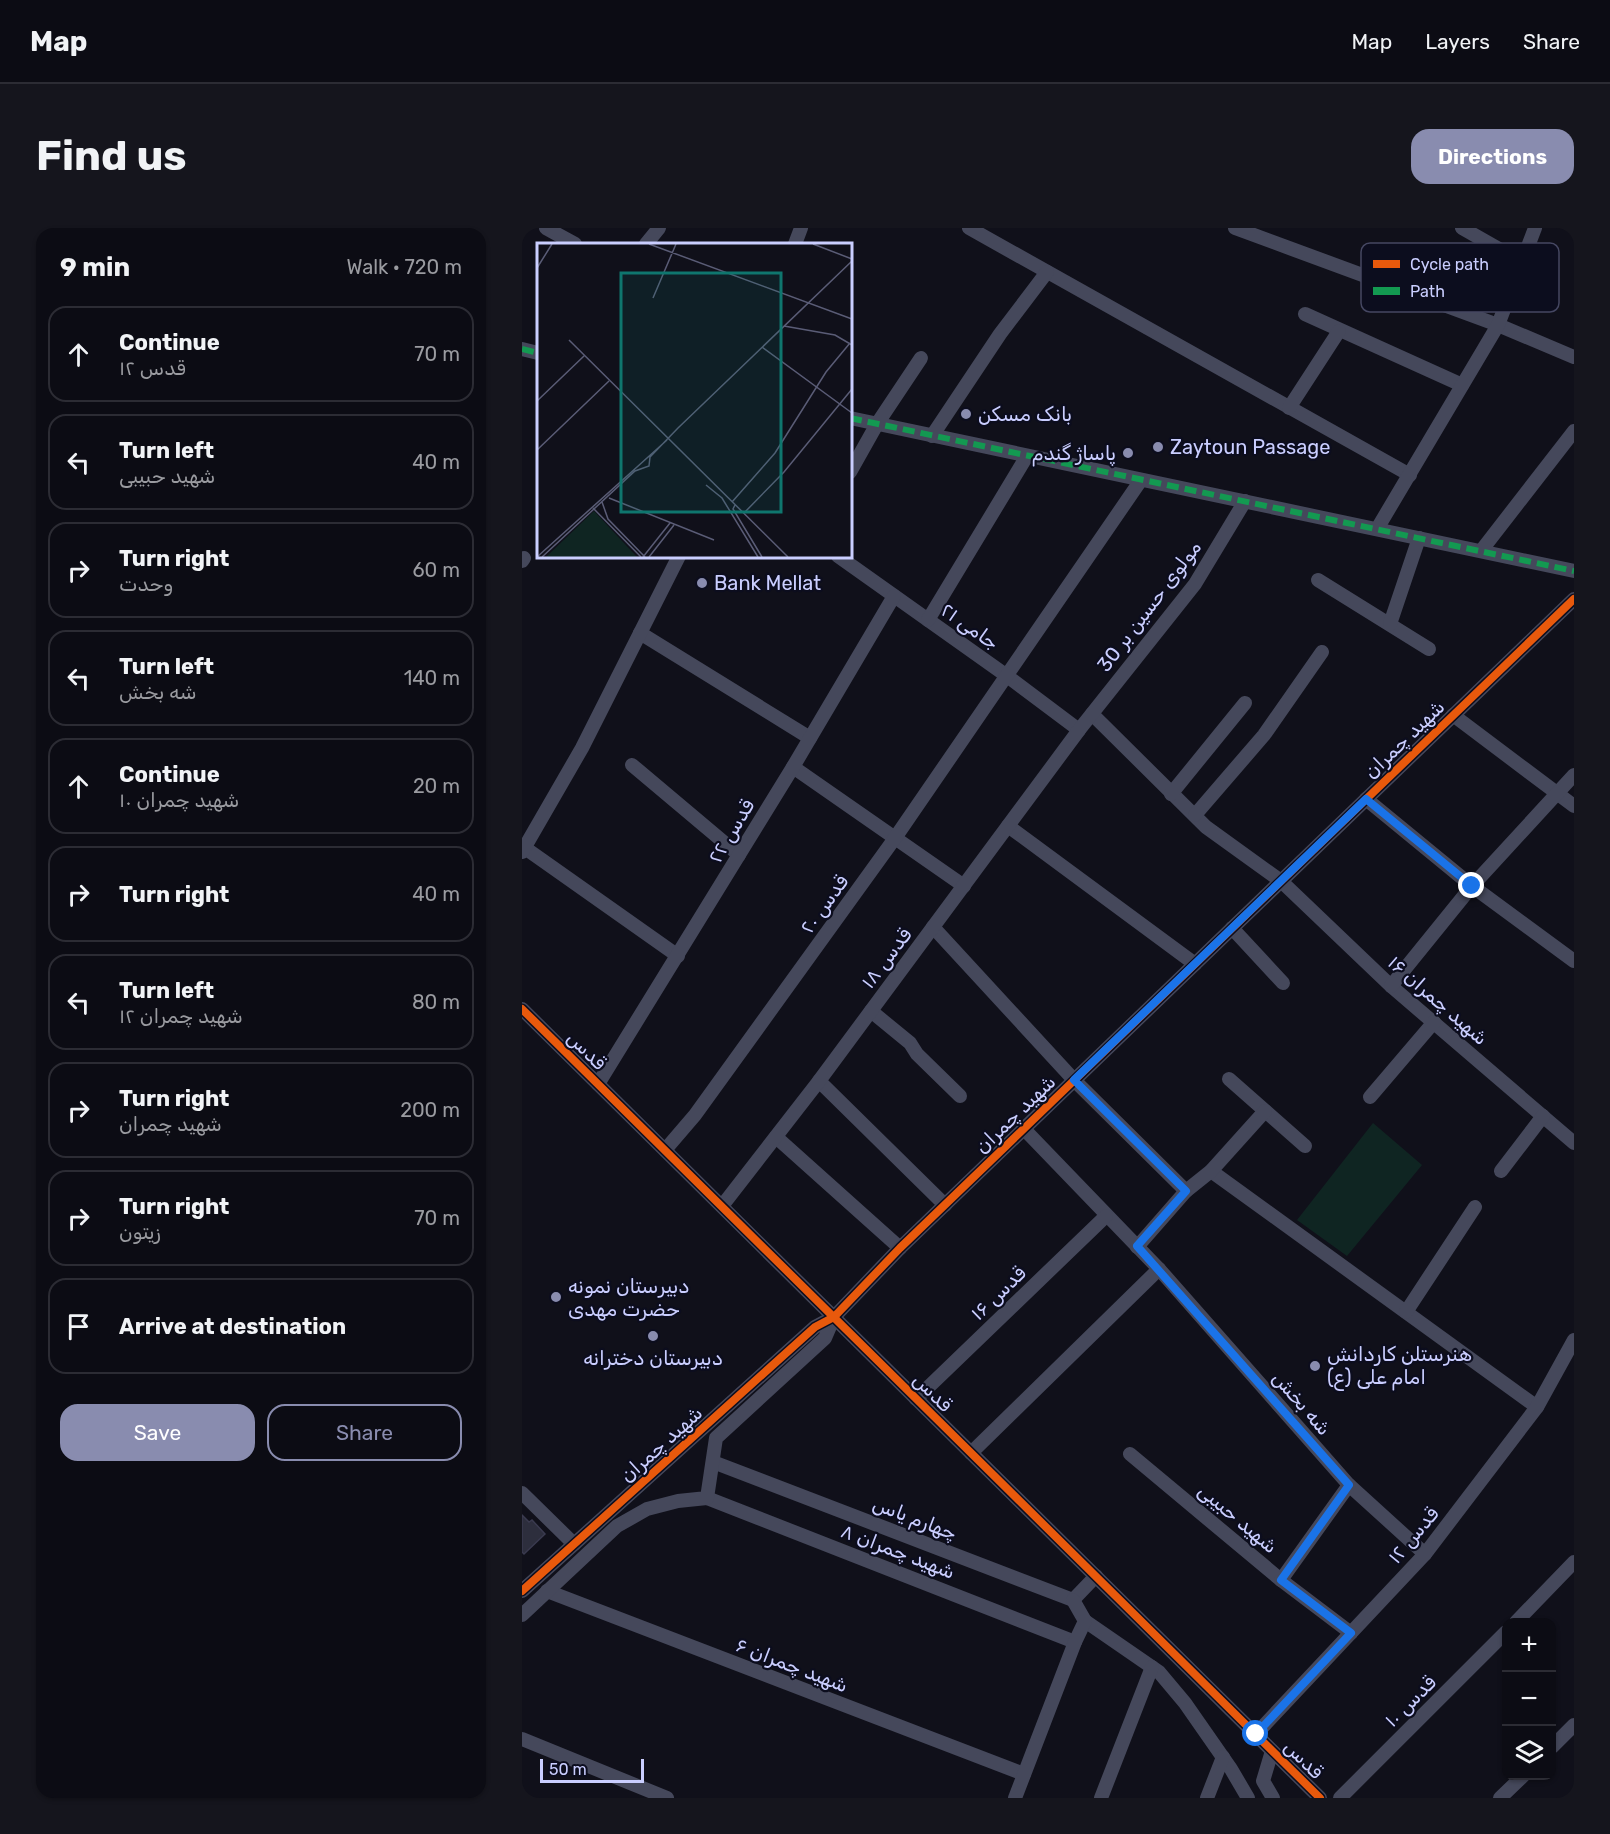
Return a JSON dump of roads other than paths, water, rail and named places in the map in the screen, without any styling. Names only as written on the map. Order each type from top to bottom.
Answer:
[{"type":"street","points":[[546,228],[573,243]]},
{"type":"street","points":[[647,243],[659,228]]},
{"type":"street","points":[[795,243],[801,228]]},
{"type":"street","points":[[969,228],[1410,475]]},
{"type":"street","points":[[1234,228],[1361,275]]},
{"type":"street","points":[[1462,228],[1488,243]]},
{"type":"street","points":[[1529,243],[1535,228]]},
{"type":"street","points":[[932,436],[1000,334],[1047,272]]},
{"type":"street","points":[[1462,312],[1574,357]]},
{"type":"street","points":[[1377,529],[1497,325],[1502,312]]},
{"type":"street","points":[[1305,314],[1462,385]]},
{"type":"street","points":[[1289,408],[1339,331]]},
{"type":"street","points":[[522,349],[537,353]]},
{"type":"street","points":[[852,468],[877,424],[921,358]]},
{"type":"street","points":[[852,418],[1574,571]]},
{"type":"street","points":[[1481,551],[1574,430]]},
{"type":"street","points":[[928,620],[1027,456]]},
{"type":"street","name":"قدس ۲۰","points":[[665,1150],[695,1115],[896,838],[1141,480]]},
{"type":"street","name":"مولوی حسین بر 30","points":[[1079,730],[1195,584],[1245,501]]},
{"type":"street","points":[[1390,624],[1419,538]]},
{"type":"street","points":[[678,558],[582,748],[523,850],[678,956]]},
{"type":"street","name":"جامی ۲۱","points":[[841,558],[1079,730]]},
{"type":"street","points":[[1318,580],[1429,649]]},
{"type":"street","name":"قدس ۲۲","points":[[598,1084],[793,767],[894,596]]},
{"type":"street","name":"شهید چمران","points":[[522,1592],[814,1327],[834,1317],[945,1204],[1574,599]]},
{"type":"street","points":[[640,633],[810,738]]},
{"type":"street","points":[[1195,815],[1264,735],[1322,652]]},
{"type":"street","points":[[1171,794],[1245,703]]},
{"type":"street","name":"شهید چمران ۱۶","points":[[1092,714],[1206,827],[1281,881],[1391,986],[1573,1139]]},
{"type":"street","points":[[1453,715],[1574,806]]},
{"type":"street","name":"قدس ۱۸","points":[[722,1206],[819,1081],[1079,730]]},
{"type":"street","points":[[632,765],[739,855]]},
{"type":"street","points":[[793,767],[964,886]]},
{"type":"street","points":[[1391,986],[1472,886],[1574,775]]},
{"type":"street","points":[[1366,799],[1472,886],[1574,961]]},
{"type":"street","points":[[1008,826],[1195,964]]},
{"type":"street","points":[[933,927],[1074,1080],[1186,1191]]},
{"type":"street","points":[[1232,928],[1283,983]]},
{"type":"street","name":"قدس","points":[[522,1009],[1320,1798]]},
{"type":"street","points":[[871,1011],[910,1043],[917,1054],[960,1096]]},
{"type":"street","points":[[1370,1097],[1434,1023]]},
{"type":"street","points":[[1229,1079],[1305,1146]]},
{"type":"street","points":[[819,1081],[945,1204]]},
{"type":"street","points":[[1137,1246],[1186,1191],[1211,1171],[1264,1111]]},
{"type":"street","points":[[1501,1171],[1543,1116]]},
{"type":"street","name":"شه بخش","points":[[1024,1129],[1159,1269],[1349,1485],[1425,1554]]},
{"type":"street","points":[[776,1137],[900,1248]]},
{"type":"street","points":[[1211,1171],[1537,1407]]},
{"type":"street","points":[[1406,1312],[1475,1208]]},
{"type":"street","name":"قدس ۱۶","points":[[916,1399],[1106,1216]]},
{"type":"street","points":[[971,1453],[1159,1269]]},
{"type":"street","name":"شهید چمران","points":[[522,1615],[617,1526],[647,1509],[678,1501],[707,1498],[716,1438],[825,1338],[834,1317]]},
{"type":"street","name":"قدس ۱۲","points":[[1256,1734],[1425,1554],[1537,1407],[1574,1340]]},
{"type":"street","name":"شهید حبیبی","points":[[1130,1454],[1281,1580],[1351,1633]]},
{"type":"street","name":"چهارم یاس","points":[[713,1462],[1072,1600]]},
{"type":"street","points":[[1281,1580],[1349,1485]]},
{"type":"street","points":[[522,1493],[573,1544]]},
{"type":"street","name":"شهید چمران ۸","points":[[707,1498],[1075,1642]]},
{"type":"street","points":[[1521,1618],[1574,1562]]},
{"type":"street","points":[[1096,1576],[1072,1600],[1085,1621],[1152,1667],[1185,1703],[1248,1798]]},
{"type":"street","name":"شهید چمران ۶","points":[[547,1592],[1024,1774]]},
{"type":"street","points":[[1015,1798],[1085,1621]]},
{"type":"street","name":"قدس ۱۰","points":[[1340,1798],[1502,1636]]},
{"type":"street","points":[[1101,1798],[1152,1667]]},
{"type":"street","points":[[1556,1743],[1574,1725]]},
{"type":"street","points":[[522,1739],[666,1798]]},
{"type":"street","points":[[1272,1751],[1263,1781],[1273,1798]]},
{"type":"street","points":[[1207,1798],[1222,1757]]},
{"type":"street","points":[[1500,1798],[1519,1780]]},
{"type":"place","name":"بانک مسکن","points":[[966,414]]},
{"type":"place","name":"Zaytoun Passage","points":[[1158,447]]},
{"type":"place","name":"پاساژ گندم","points":[[1128,453]]},
{"type":"place","name":"Bank Mellat","points":[[702,583]]},
{"type":"place","name":"دبیرستان نمونه حضرت مهدی","points":[[556,1297]]},
{"type":"place","name":"دبیرستان دخترانه","points":[[653,1336]]},
{"type":"place","name":"هنرستلن کاردانش امام علی (ع)","points":[[1315,1366]]}]
